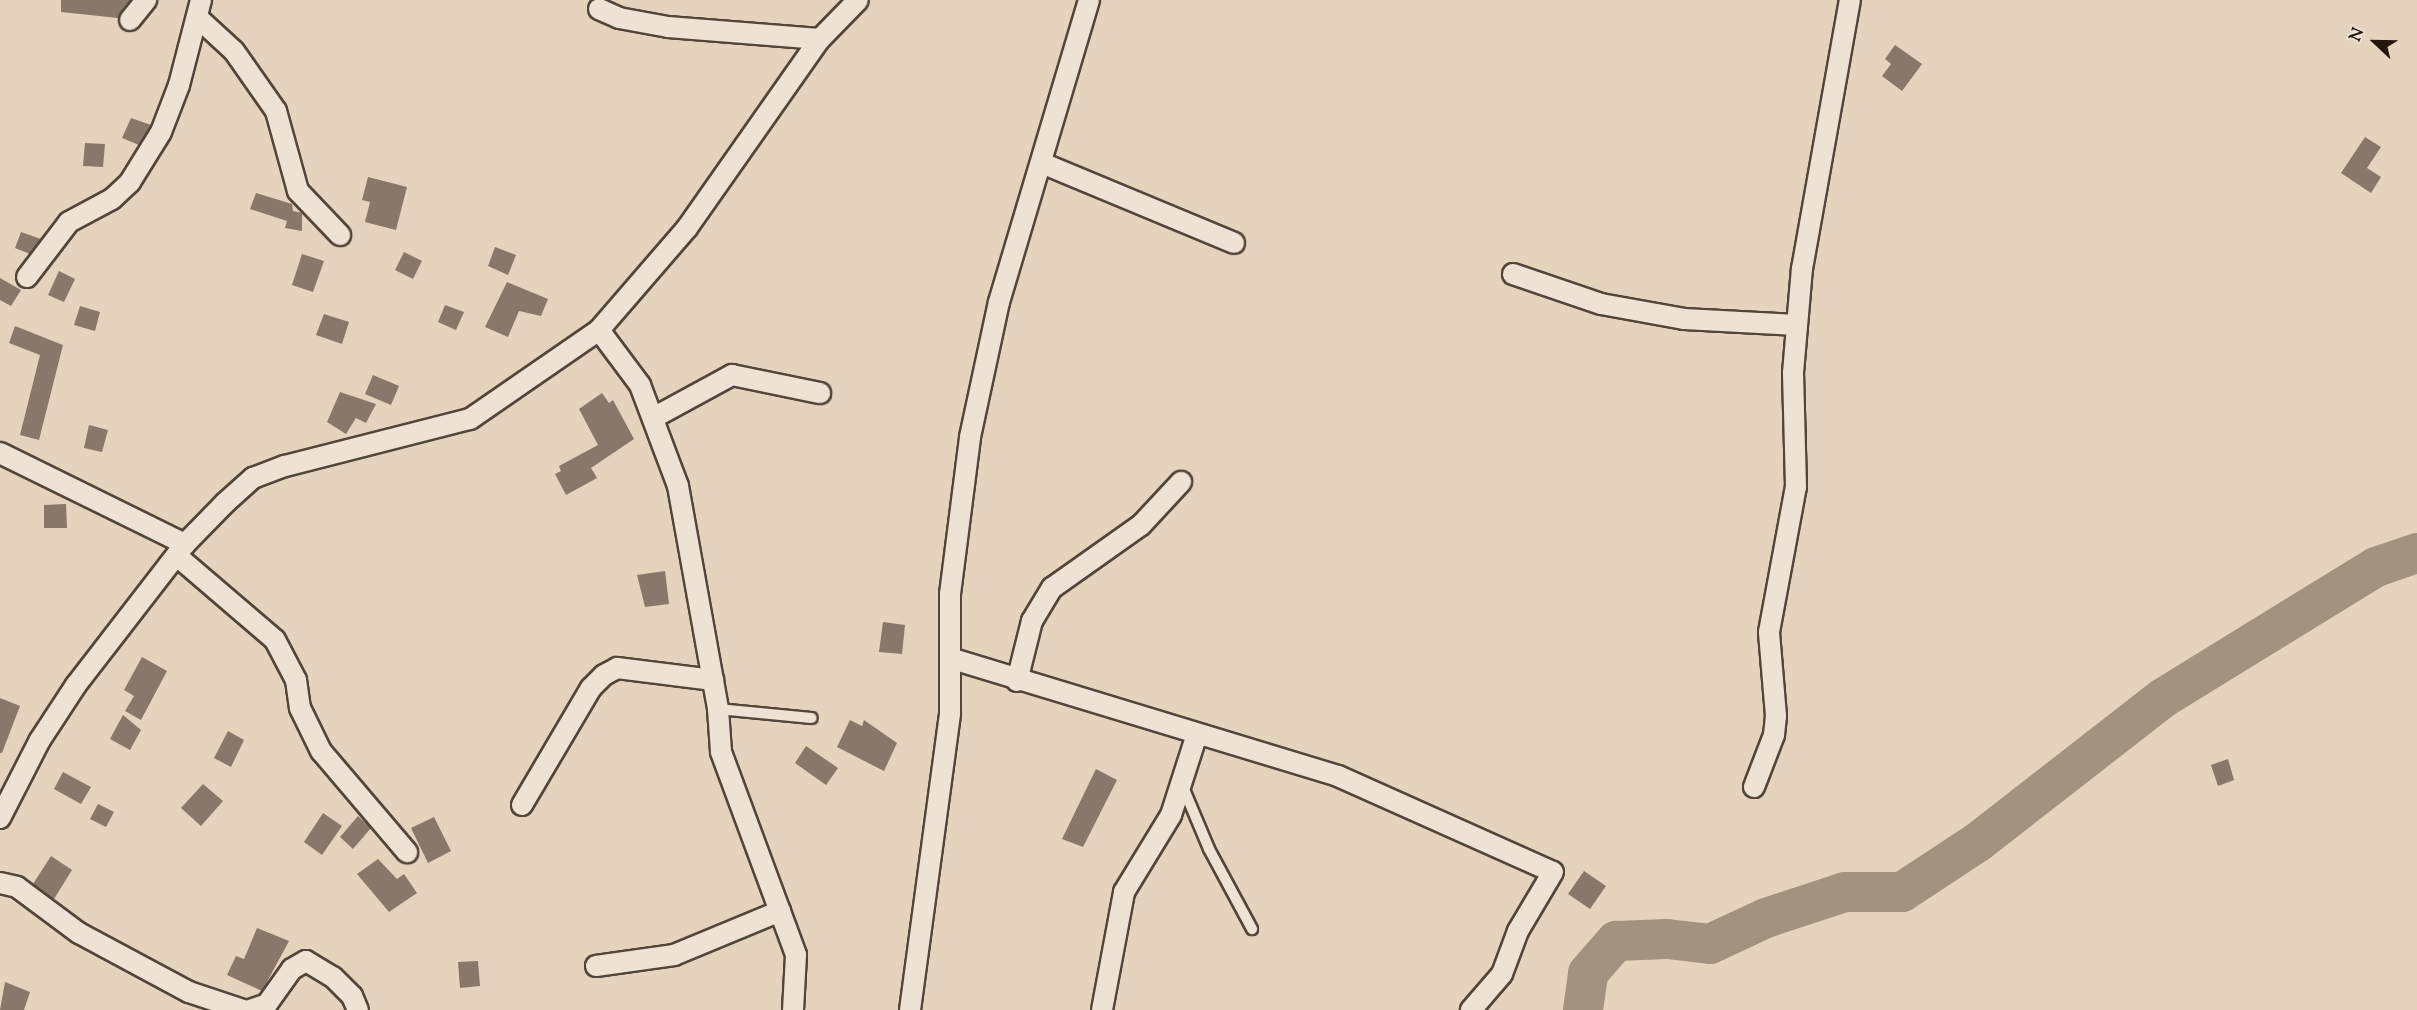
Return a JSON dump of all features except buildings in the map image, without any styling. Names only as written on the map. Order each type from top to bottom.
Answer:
[{"type":"street","points":[[130,20],[146,0]]},
{"type":"street","points":[[0,818],[40,741],[76,685],[181,550],[253,478],[470,419],[599,330],[687,228],[820,39],[858,0]]},
{"type":"street","points":[[910,1010],[934,850],[953,659],[950,594],[970,437],[999,302],[1089,0]]},
{"type":"street","points":[[1754,787],[1774,735],[1776,716],[1769,632],[1796,487],[1797,325],[1807,236],[1850,0]]},
{"type":"street","points":[[199,8],[234,51],[276,111],[298,191],[340,235]]},
{"type":"street","points":[[27,277],[69,222],[112,199],[130,182],[161,132],[199,8]]},
{"type":"street","points":[[599,9],[619,18],[668,27],[820,39]]},
{"type":"street","points":[[1042,163],[1234,243]]},
{"type":"street","points":[[1513,274],[1601,304],[1684,319],[1797,325]]},
{"type":"street","points":[[599,330],[640,385],[678,486],[718,709],[721,752],[796,955],[793,1010]]},
{"type":"street","points":[[653,418],[732,375],[820,393]]},
{"type":"street","points":[[0,453],[181,550],[275,640],[296,680],[300,708],[321,751],[407,852]]},
{"type":"street","points":[[1017,681],[1032,621],[1052,588],[1141,525],[1180,482]]},
{"type":"street","points":[[953,659],[1017,681],[1338,776],[1553,872],[1518,931],[1502,975],[1471,1010]]},
{"type":"street","points":[[522,805],[591,688],[604,675],[617,668],[713,680]]},
{"type":"street","points":[[1102,1010],[1124,892],[1183,787],[1197,734]]},
{"type":"street","points":[[0,883],[17,887],[80,933],[189,992],[243,1010]]},
{"type":"street","points":[[596,966],[674,955],[780,912]]},
{"type":"street","points":[[250,1010],[267,1004],[292,969],[306,961],[333,977],[352,996],[358,1010]]},
{"type":"lane","points":[[718,709],[812,718]]},
{"type":"lane","points":[[1183,787],[1252,929]]},
{"type":"waterway","points":[[1583,1010],[1588,973],[1616,941],[1667,939],[1710,944],[1766,918],[1845,892],[1902,892],[1978,842],[2163,698],[2376,567],[2417,553]]}]
